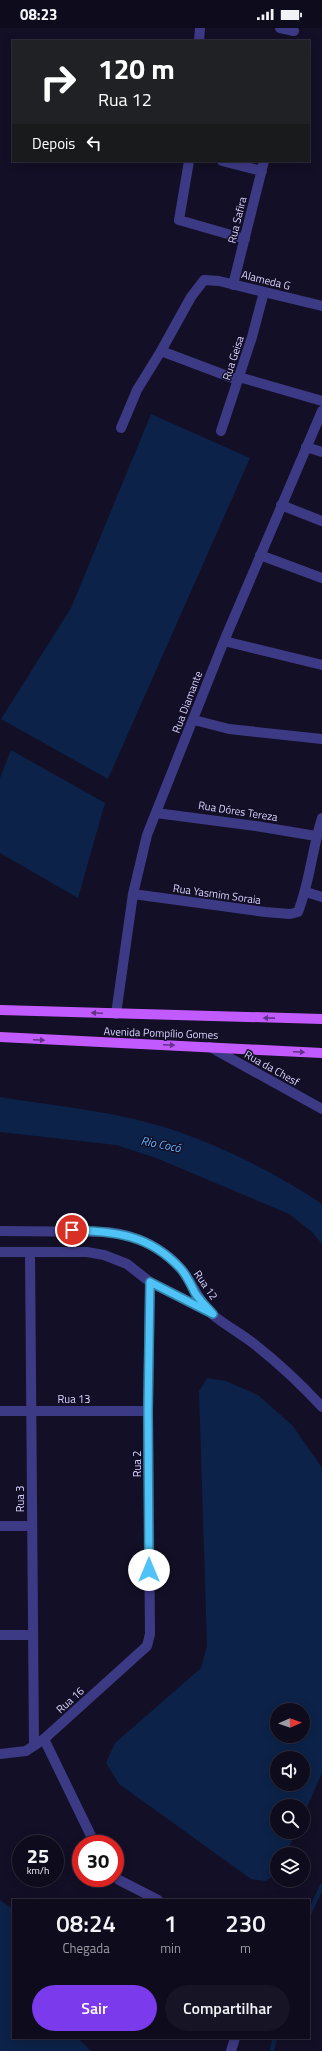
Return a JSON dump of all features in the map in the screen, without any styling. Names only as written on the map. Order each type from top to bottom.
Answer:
[{"type":"main road","name":"Avenida Pompílio Gomes","points":[[0,1010],[322,1019]]},
{"type":"main road","name":"Avenida Pompílio Gomes","points":[[0,1037],[322,1053]]},
{"type":"street","points":[[199,40],[200,28]]},
{"type":"street","points":[[280,28],[294,29],[291,40]]},
{"type":"street","points":[[189,162],[180,220],[245,239]]},
{"type":"street","points":[[230,162],[263,166]]},
{"type":"street","name":"Rua Safira","points":[[233,285],[263,166]]},
{"type":"street","name":"Alameda G","points":[[161,351],[191,297],[204,280],[233,285],[322,306]]},
{"type":"street","name":"Rua Geisa","points":[[221,431],[252,337],[264,292]]},
{"type":"street","points":[[121,428],[136,390],[161,351],[238,379],[322,401]]},
{"type":"street","name":"Rua Diamante","points":[[116,1014],[133,894],[147,834],[194,720],[224,641],[322,411]]},
{"type":"street","points":[[306,447],[322,452]]},
{"type":"street","points":[[281,505],[322,521]]},
{"type":"street","points":[[260,555],[322,578]]},
{"type":"street","points":[[224,641],[322,665]]},
{"type":"street","points":[[194,720],[229,729],[322,739]]},
{"type":"street","name":"Rua Dóres Tereza","points":[[156,812],[316,836]]},
{"type":"street","points":[[322,818],[316,836],[306,892],[322,897]]},
{"type":"street","name":"Rua Yasmim Soraia","points":[[133,894],[283,914],[298,912],[306,892]]},
{"type":"street","name":"Rua da Chesf","points":[[210,1047],[322,1109]]},
{"type":"street","name":"Rua 12","points":[[0,1231],[101,1231],[131,1236],[150,1244],[168,1257],[182,1270],[196,1294],[213,1314]]},
{"type":"street","name":"Rua 12","points":[[0,1252],[87,1252],[127,1264],[150,1282],[213,1314],[253,1343],[322,1407]]},
{"type":"street","name":"Rua 3","points":[[30,1252],[34,1746]]},
{"type":"street","name":"Rua 2","points":[[147,1646],[150,1634],[148,1411],[150,1282]]},
{"type":"street","name":"Rua 13","points":[[0,1411],[148,1411]]},
{"type":"street","points":[[0,1526],[32,1526]]},
{"type":"street","points":[[0,1636],[32,1635]]},
{"type":"street","name":"Rua 16","points":[[0,1754],[26,1751],[44,1739],[147,1646]]},
{"type":"street","points":[[44,1739],[91,1835]]},
{"type":"street","points":[[124,1883],[156,1899]]},
{"type":"street","points":[[231,2051],[235,2039]]},
{"type":"water","points":[[151,414],[250,458],[108,779],[1,719],[71,608]]},
{"type":"water","points":[[11,750],[105,803],[78,898],[0,853],[0,778]]},
{"type":"water","name":"Rio Cocó","points":[[0,1097],[126,1117],[186,1134],[227,1151],[287,1182],[322,1204],[322,1244],[312,1232],[289,1214],[156,1158],[116,1145],[0,1132]]},
{"type":"water","points":[[207,1378],[226,1381],[258,1395],[293,1426],[322,1468],[322,1773],[310,1800],[270,1799],[270,1839],[293,1839],[289,1847],[270,1847],[270,1878],[266,1881],[251,1879],[119,1784],[106,1763],[115,1743],[201,1668],[207,1646],[199,1391]]},
{"type":"water","points":[[0,1900],[12,1908],[12,2039],[79,2039],[91,2051],[0,2051]]},
{"type":"waterway","points":[[310,1912],[322,1886]]},
{"type":"waterway","points":[[272,2051],[275,2039]]},
{"type":"route","points":[[72,1230],[126,1234],[150,1244],[168,1257],[182,1270],[196,1294],[213,1314],[150,1282],[148,1411],[149,1570]]}]
